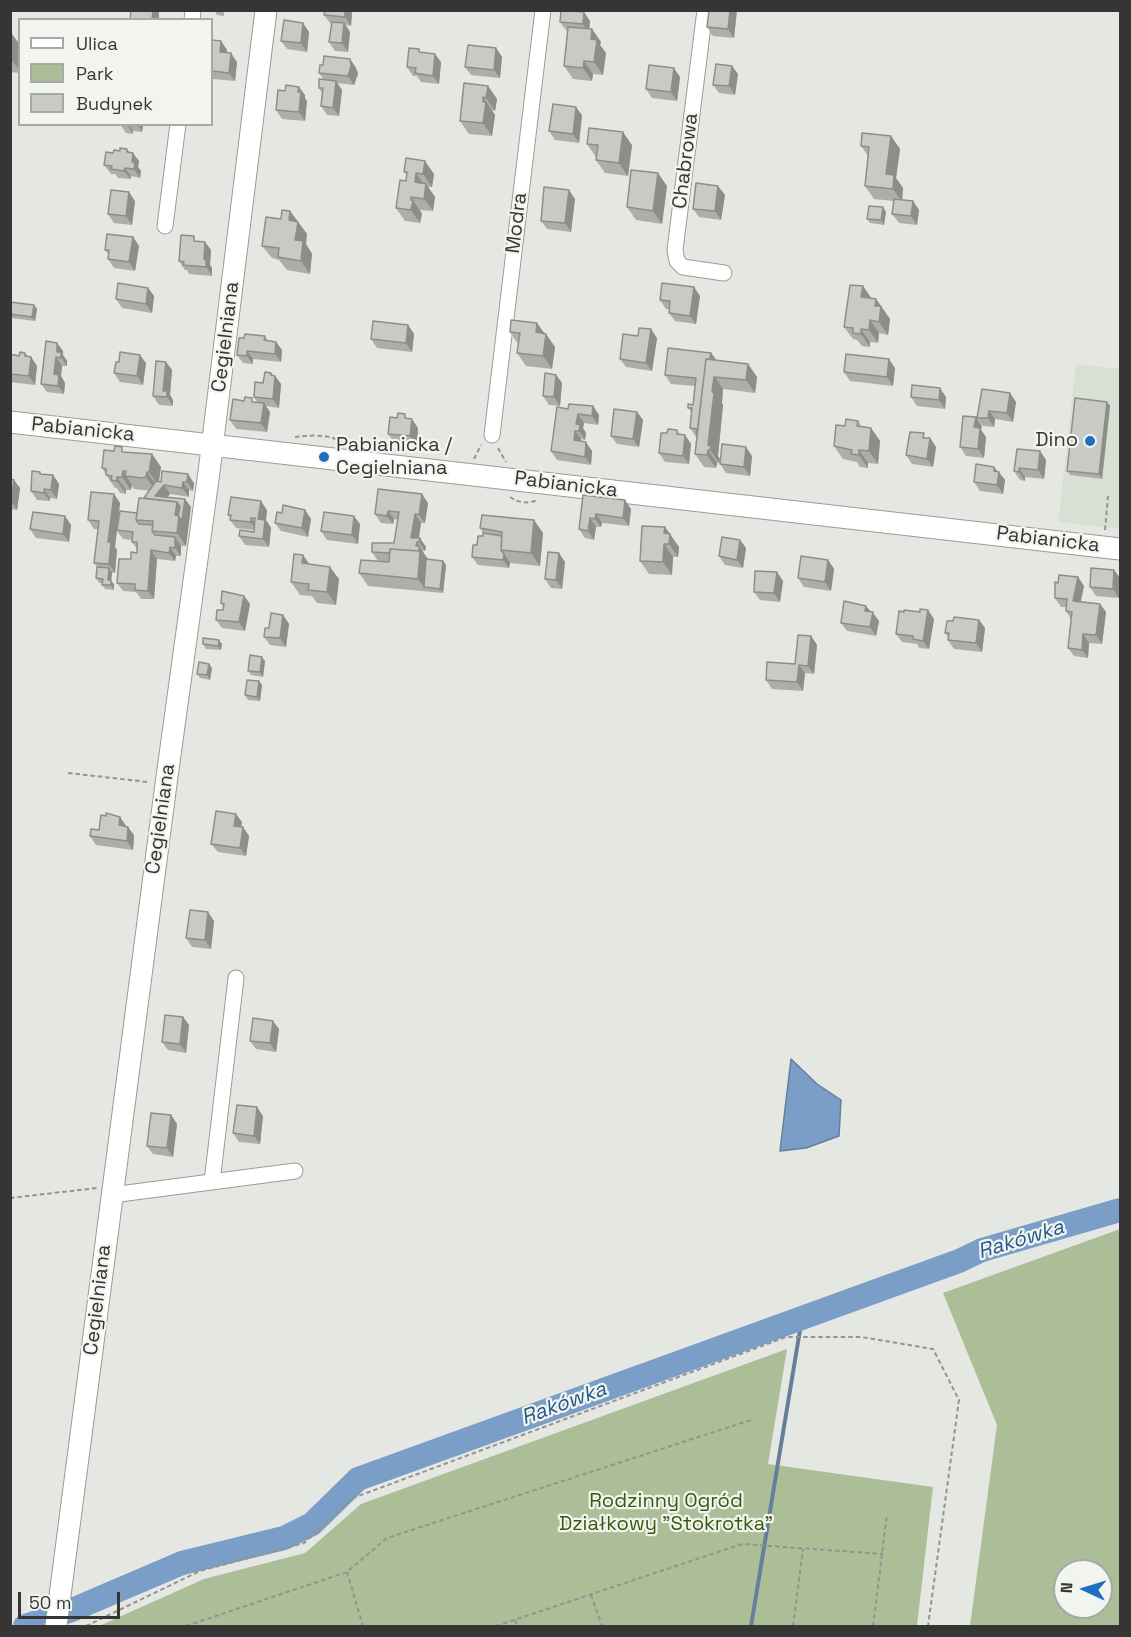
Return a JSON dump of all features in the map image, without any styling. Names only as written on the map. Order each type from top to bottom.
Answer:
[{"type":"street","name":"Cegielniana","points":[[56,1626],[212,445],[266,10]]},
{"type":"street","name":"Modra","points":[[492,435],[543,10]]},
{"type":"street","name":"Chabrowa","points":[[705,10],[675,250],[677,261],[683,267],[724,273]]},
{"type":"street","points":[[165,226],[178,126]]},
{"type":"street","name":"Pabianicka","points":[[10,422],[1120,549]]},
{"type":"street","points":[[212,1182],[236,978]]},
{"type":"street","points":[[113,1190],[295,1172]]},
{"type":"path","points":[[473,460],[483,440],[492,435],[507,464]]},
{"type":"path","points":[[1104,533],[1108,496]]},
{"type":"path","points":[[68,773],[166,784]]},
{"type":"path","points":[[10,1198],[113,1190]]},
{"type":"path","points":[[86,1626],[200,1571],[304,1542],[353,1498],[786,1337],[861,1337],[933,1349],[959,1400],[928,1626]]},
{"type":"path","points":[[186,1626],[347,1572],[387,1538],[754,1419]]},
{"type":"path","points":[[873,1626],[887,1514]]},
{"type":"path","points":[[496,1626],[742,1544],[883,1554]]},
{"type":"path","points":[[793,1626],[803,1549]]},
{"type":"path","points":[[347,1572],[363,1626]]},
{"type":"path","points":[[591,1595],[602,1626]]},
{"type":"path","points":[[515,1620],[518,1626]]},
{"type":"path","points":[[202,1621],[202,1626]]},
{"type":"shaded area","points":[[1076,364],[1120,369],[1120,529],[1058,522]]},
{"type":"green space","points":[[1120,1229],[1120,1626],[970,1626],[997,1425],[943,1293]]},
{"type":"green space","name":"Rodzinny Ogród Działkowy \"Stokrotka\"","points":[[787,1349],[768,1464],[933,1487],[917,1626],[99,1626],[204,1579],[305,1553],[361,1504]]},
{"type":"water","points":[[791,1059],[817,1084],[841,1100],[839,1136],[806,1148],[780,1151]]},
{"type":"building","points":[[131,10],[153,10],[152,18],[130,18]]},
{"type":"building","points":[[325,10],[345,10],[345,17],[324,15]]},
{"type":"building","points":[[561,10],[584,12],[583,24],[560,22]]},
{"type":"building","points":[[709,10],[730,10],[728,29],[707,27]]},
{"type":"building","points":[[284,20],[303,23],[301,43],[281,41]]},
{"type":"building","points":[[332,22],[344,23],[342,43],[329,42]]},
{"type":"building","points":[[568,27],[592,29],[591,39],[597,40],[594,62],[584,61],[583,68],[564,66]]},
{"type":"building","points":[[213,40],[221,41],[220,52],[231,53],[229,73],[213,71]]},
{"type":"building","points":[[468,45],[496,48],[494,70],[465,67]]},
{"type":"building","points":[[409,48],[435,54],[433,76],[415,73],[416,68],[407,67]]},
{"type":"building","points":[[324,56],[350,59],[351,66],[348,76],[319,73]]},
{"type":"building","points":[[716,64],[732,66],[729,86],[713,85]]},
{"type":"building","points":[[649,65],[674,68],[671,92],[646,89]]},
{"type":"building","points":[[319,79],[336,81],[333,108],[321,106],[323,88],[319,88]]},
{"type":"building","points":[[464,83],[488,86],[486,98],[483,97],[483,102],[486,102],[483,123],[460,121]]},
{"type":"building","points":[[286,85],[299,87],[298,92],[301,92],[299,112],[276,110],[278,90],[285,91]]},
{"type":"building","points":[[553,104],[576,107],[573,134],[549,131]]},
{"type":"building","points":[[589,128],[623,132],[619,163],[596,160],[598,145],[587,144]]},
{"type":"building","points":[[862,133],[891,136],[886,174],[894,175],[893,189],[865,186],[869,147],[861,146]]},
{"type":"building","points":[[120,148],[133,153],[134,169],[125,168],[124,171],[111,169],[112,166],[104,165],[106,152],[120,151]]},
{"type":"building","points":[[406,158],[425,161],[423,174],[416,173],[415,182],[426,184],[424,199],[411,197],[413,201],[411,210],[396,208],[400,180],[406,181],[407,172],[404,172]]},
{"type":"building","points":[[631,170],[658,173],[653,211],[627,207]]},
{"type":"building","points":[[696,183],[718,186],[715,211],[693,209]]},
{"type":"building","points":[[544,187],[569,190],[565,223],[541,221]]},
{"type":"building","points":[[111,190],[129,192],[126,216],[108,214]]},
{"type":"building","points":[[894,199],[913,201],[911,216],[892,214]]},
{"type":"building","points":[[869,206],[883,207],[881,220],[867,219]]},
{"type":"building","points":[[282,210],[290,211],[289,220],[298,222],[295,240],[303,241],[301,261],[278,257],[279,248],[262,246],[266,217],[281,219]]},
{"type":"building","points":[[107,234],[133,237],[129,262],[108,259],[109,250],[105,250]]},
{"type":"building","points":[[181,235],[194,236],[194,241],[205,242],[206,267],[183,265],[184,262],[179,261]]},
{"type":"building","points":[[118,283],[148,288],[146,304],[116,299]]},
{"type":"building","points":[[662,283],[694,287],[690,316],[669,313],[670,301],[660,300]]},
{"type":"building","points":[[850,285],[863,286],[861,297],[876,299],[875,306],[881,306],[879,322],[870,320],[869,330],[861,329],[861,334],[853,333],[853,328],[844,327]]},
{"type":"building","points":[[10,302],[34,305],[32,317],[10,314]]},
{"type":"building","points":[[511,320],[537,323],[536,332],[546,334],[543,356],[517,353],[520,333],[510,332]]},
{"type":"building","points":[[373,321],[408,325],[406,343],[371,339]]},
{"type":"building","points":[[639,328],[651,329],[646,363],[620,359],[623,334],[638,336]]},
{"type":"building","points":[[245,334],[265,336],[264,340],[276,342],[275,354],[247,351],[247,356],[237,355],[239,338],[244,338]]},
{"type":"building","points":[[46,341],[57,343],[57,352],[61,352],[61,358],[56,357],[54,374],[59,375],[58,386],[41,384]]},
{"type":"building","points":[[668,348],[711,353],[710,359],[706,359],[697,434],[697,429],[690,428],[692,408],[688,408],[688,404],[693,405],[696,378],[665,375]]},
{"type":"building","points":[[20,352],[31,357],[29,376],[10,374],[10,354],[19,356]]},
{"type":"building","points":[[120,352],[140,355],[137,376],[114,373]]},
{"type":"building","points":[[846,354],[889,359],[887,377],[844,372]]},
{"type":"building","points":[[706,359],[748,364],[746,380],[714,377],[708,445],[711,446],[707,455],[695,454]]},
{"type":"building","points":[[156,361],[166,362],[163,391],[167,391],[167,397],[153,396]]},
{"type":"building","points":[[265,372],[275,376],[273,399],[254,397],[255,382],[263,383]]},
{"type":"building","points":[[545,373],[556,375],[554,397],[543,396]]},
{"type":"building","points":[[912,385],[940,388],[939,400],[911,397]]},
{"type":"building","points":[[982,389],[1010,393],[1007,413],[989,411],[988,418],[977,418]]},
{"type":"building","points":[[245,397],[252,398],[252,402],[264,403],[261,423],[230,420],[233,399],[244,401]]},
{"type":"building","name":"Dino","points":[[1075,398],[1107,402],[1099,474],[1067,471]]},
{"type":"building","points":[[569,404],[593,406],[592,416],[578,414],[576,424],[580,425],[579,431],[575,431],[574,440],[586,442],[585,457],[551,451],[557,407],[568,409]]},
{"type":"building","points":[[614,409],[637,412],[633,439],[611,436]]},
{"type":"building","points":[[398,413],[405,414],[405,418],[412,419],[410,436],[388,434],[390,417],[397,418]]},
{"type":"building","points":[[963,416],[976,417],[974,427],[980,428],[978,449],[960,447]]},
{"type":"building","points":[[846,419],[858,421],[857,426],[871,428],[869,451],[859,450],[859,455],[851,454],[852,450],[834,446],[836,425],[845,426]]},
{"type":"building","points":[[668,429],[677,430],[677,434],[685,435],[683,456],[659,453],[661,433],[667,433]]},
{"type":"building","points":[[910,432],[924,433],[923,438],[930,438],[927,459],[906,455]]},
{"type":"building","points":[[722,444],[746,447],[744,467],[720,464]]},
{"type":"building","points":[[115,446],[122,447],[122,452],[152,454],[146,477],[125,476],[126,471],[123,471],[122,477],[117,477],[117,481],[111,480],[112,476],[106,475],[106,469],[102,468],[104,450],[114,451]]},
{"type":"building","points":[[1017,449],[1040,451],[1038,470],[1019,468],[1019,472],[1014,471]]},
{"type":"building","points":[[976,464],[994,467],[994,471],[999,472],[997,485],[974,482]]},
{"type":"building","points":[[32,471],[53,475],[51,490],[44,489],[44,493],[31,491]]},
{"type":"building","points":[[162,471],[188,474],[187,482],[183,482],[182,488],[164,485],[155,496],[185,499],[182,520],[178,516],[180,507],[177,502],[144,498],[156,481],[161,482]]},
{"type":"building","points":[[10,479],[14,480],[11,501],[10,501]]},
{"type":"building","points":[[378,489],[422,494],[419,515],[415,514],[411,538],[420,538],[416,546],[419,546],[419,551],[390,549],[390,553],[372,552],[372,543],[394,543],[399,512],[388,511],[387,516],[375,514]]},
{"type":"building","points":[[91,492],[114,494],[108,542],[111,542],[109,564],[94,563],[99,521],[88,520]]},
{"type":"building","points":[[583,495],[625,500],[623,518],[596,514],[595,519],[590,518],[588,531],[579,529]]},
{"type":"building","points":[[231,497],[261,501],[258,519],[265,520],[263,539],[239,536],[240,530],[254,532],[255,518],[251,518],[251,522],[230,520],[231,515],[228,515]]},
{"type":"building","points":[[139,498],[177,502],[175,515],[179,516],[177,533],[152,531],[153,521],[136,520]]},
{"type":"building","points":[[283,505],[305,510],[302,528],[275,523],[277,512],[282,513]]},
{"type":"building","points":[[120,511],[137,513],[136,520],[139,524],[153,525],[152,531],[155,535],[175,537],[175,548],[170,547],[169,553],[151,550],[148,591],[135,590],[135,584],[117,583],[119,559],[131,559],[131,552],[137,553],[137,542],[132,542],[133,532],[117,530]]},
{"type":"building","points":[[33,512],[65,516],[63,534],[30,529]]},
{"type":"building","points":[[324,512],[354,516],[352,535],[321,531]]},
{"type":"building","points":[[482,515],[534,520],[531,553],[501,550],[502,532],[480,528]]},
{"type":"building","points":[[642,526],[665,527],[664,533],[670,534],[669,544],[664,544],[663,562],[640,561]]},
{"type":"building","points":[[483,533],[502,536],[503,560],[472,557],[473,545],[477,545],[478,536],[483,536]]},
{"type":"building","points":[[722,537],[740,540],[737,560],[719,556]]},
{"type":"building","points":[[390,549],[420,551],[418,579],[359,573],[361,560],[389,562]]},
{"type":"building","points":[[548,552],[559,553],[556,580],[545,579]]},
{"type":"building","points":[[294,554],[303,555],[302,563],[330,567],[327,592],[308,590],[309,584],[291,582]]},
{"type":"building","points":[[801,556],[828,560],[825,582],[798,578]]},
{"type":"building","points":[[426,559],[443,561],[440,589],[424,587]]},
{"type":"building","points":[[97,567],[109,568],[108,580],[111,580],[111,585],[102,585],[103,579],[96,578]]},
{"type":"building","points":[[1091,568],[1114,570],[1113,589],[1090,587]]},
{"type":"building","points":[[755,571],[777,572],[774,593],[754,592]]},
{"type":"building","points":[[1059,575],[1078,577],[1073,601],[1100,604],[1096,635],[1083,634],[1082,650],[1068,648],[1072,612],[1066,611],[1067,599],[1055,598],[1055,582],[1058,583]]},
{"type":"building","points":[[222,591],[244,596],[239,622],[216,620],[217,610],[223,610]]},
{"type":"building","points":[[844,601],[866,606],[865,611],[873,612],[870,627],[841,623]]},
{"type":"building","points":[[920,609],[928,610],[923,641],[913,639],[913,636],[896,634],[899,611],[920,612]]},
{"type":"building","points":[[271,613],[283,615],[280,638],[264,637],[265,628],[269,628]]},
{"type":"building","points":[[954,617],[979,620],[976,643],[948,640],[949,633],[945,633],[947,621],[953,621]]},
{"type":"building","points":[[798,635],[811,636],[808,666],[799,665],[797,682],[766,680],[767,662],[795,664]]},
{"type":"building","points":[[203,638],[219,640],[218,646],[203,644]]},
{"type":"building","points":[[250,655],[262,657],[260,672],[248,671]]},
{"type":"building","points":[[199,662],[209,664],[207,675],[197,674]]},
{"type":"building","points":[[247,680],[259,681],[257,697],[245,695]]},
{"type":"building","points":[[216,811],[236,814],[234,826],[243,827],[240,848],[211,844]]},
{"type":"building","points":[[106,813],[120,817],[119,825],[128,827],[127,841],[90,836],[91,829],[99,830],[101,815],[106,816]]},
{"type":"building","points":[[190,910],[208,912],[205,940],[186,938]]},
{"type":"building","points":[[165,1015],[183,1017],[180,1044],[162,1042]]},
{"type":"building","points":[[253,1018],[273,1021],[270,1043],[250,1041]]},
{"type":"building","points":[[237,1105],[257,1107],[254,1136],[233,1133]]},
{"type":"building","points":[[151,1113],[171,1115],[167,1148],[147,1146]]},
{"type":"waterway","name":"Rakówka","points":[[25,1626],[72,1610],[182,1563],[284,1538],[312,1524],[358,1479],[959,1261],[982,1250],[1120,1210]]},
{"type":"waterway","points":[[751,1626],[802,1318]]},
{"type":"place","name":"Dino","points":[[1090,441]]},
{"type":"place","name":"Pabianicka / Cegielniana","points":[[324,457]]}]
